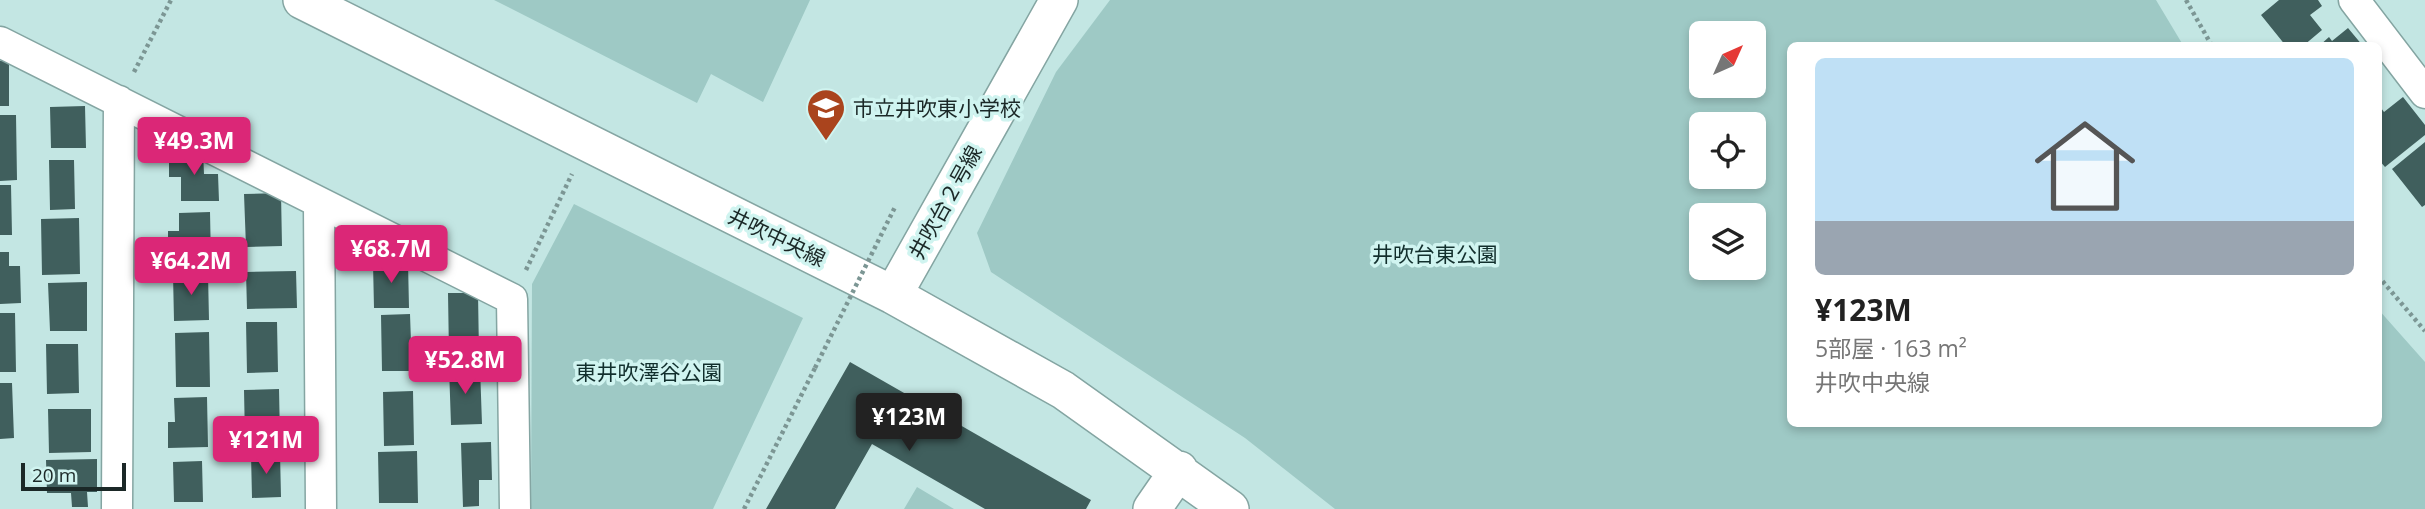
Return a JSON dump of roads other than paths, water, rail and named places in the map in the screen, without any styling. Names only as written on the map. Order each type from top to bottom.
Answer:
[{"type":"street","name":"井吹中央線","points":[[302,0],[893,295],[1063,390],[1179,470],[1230,509]]},
{"type":"street","name":"井吹台２号線","points":[[893,295],[1059,0]]},
{"type":"street","points":[[2354,0],[2425,93]]},
{"type":"street","points":[[0,42],[512,299],[515,509]]},
{"type":"street","points":[[117,509],[119,101]]},
{"type":"street","points":[[319,204],[321,509]]},
{"type":"street","points":[[1152,509],[1179,470]]},
{"type":"place","name":"市立井吹東小学校","points":[[826,142]]},
{"type":"park label","name":"井吹台東公園","points":[[1435,254]]},
{"type":"park label","name":"東井吹澤谷公園","points":[[649,372]]}]
